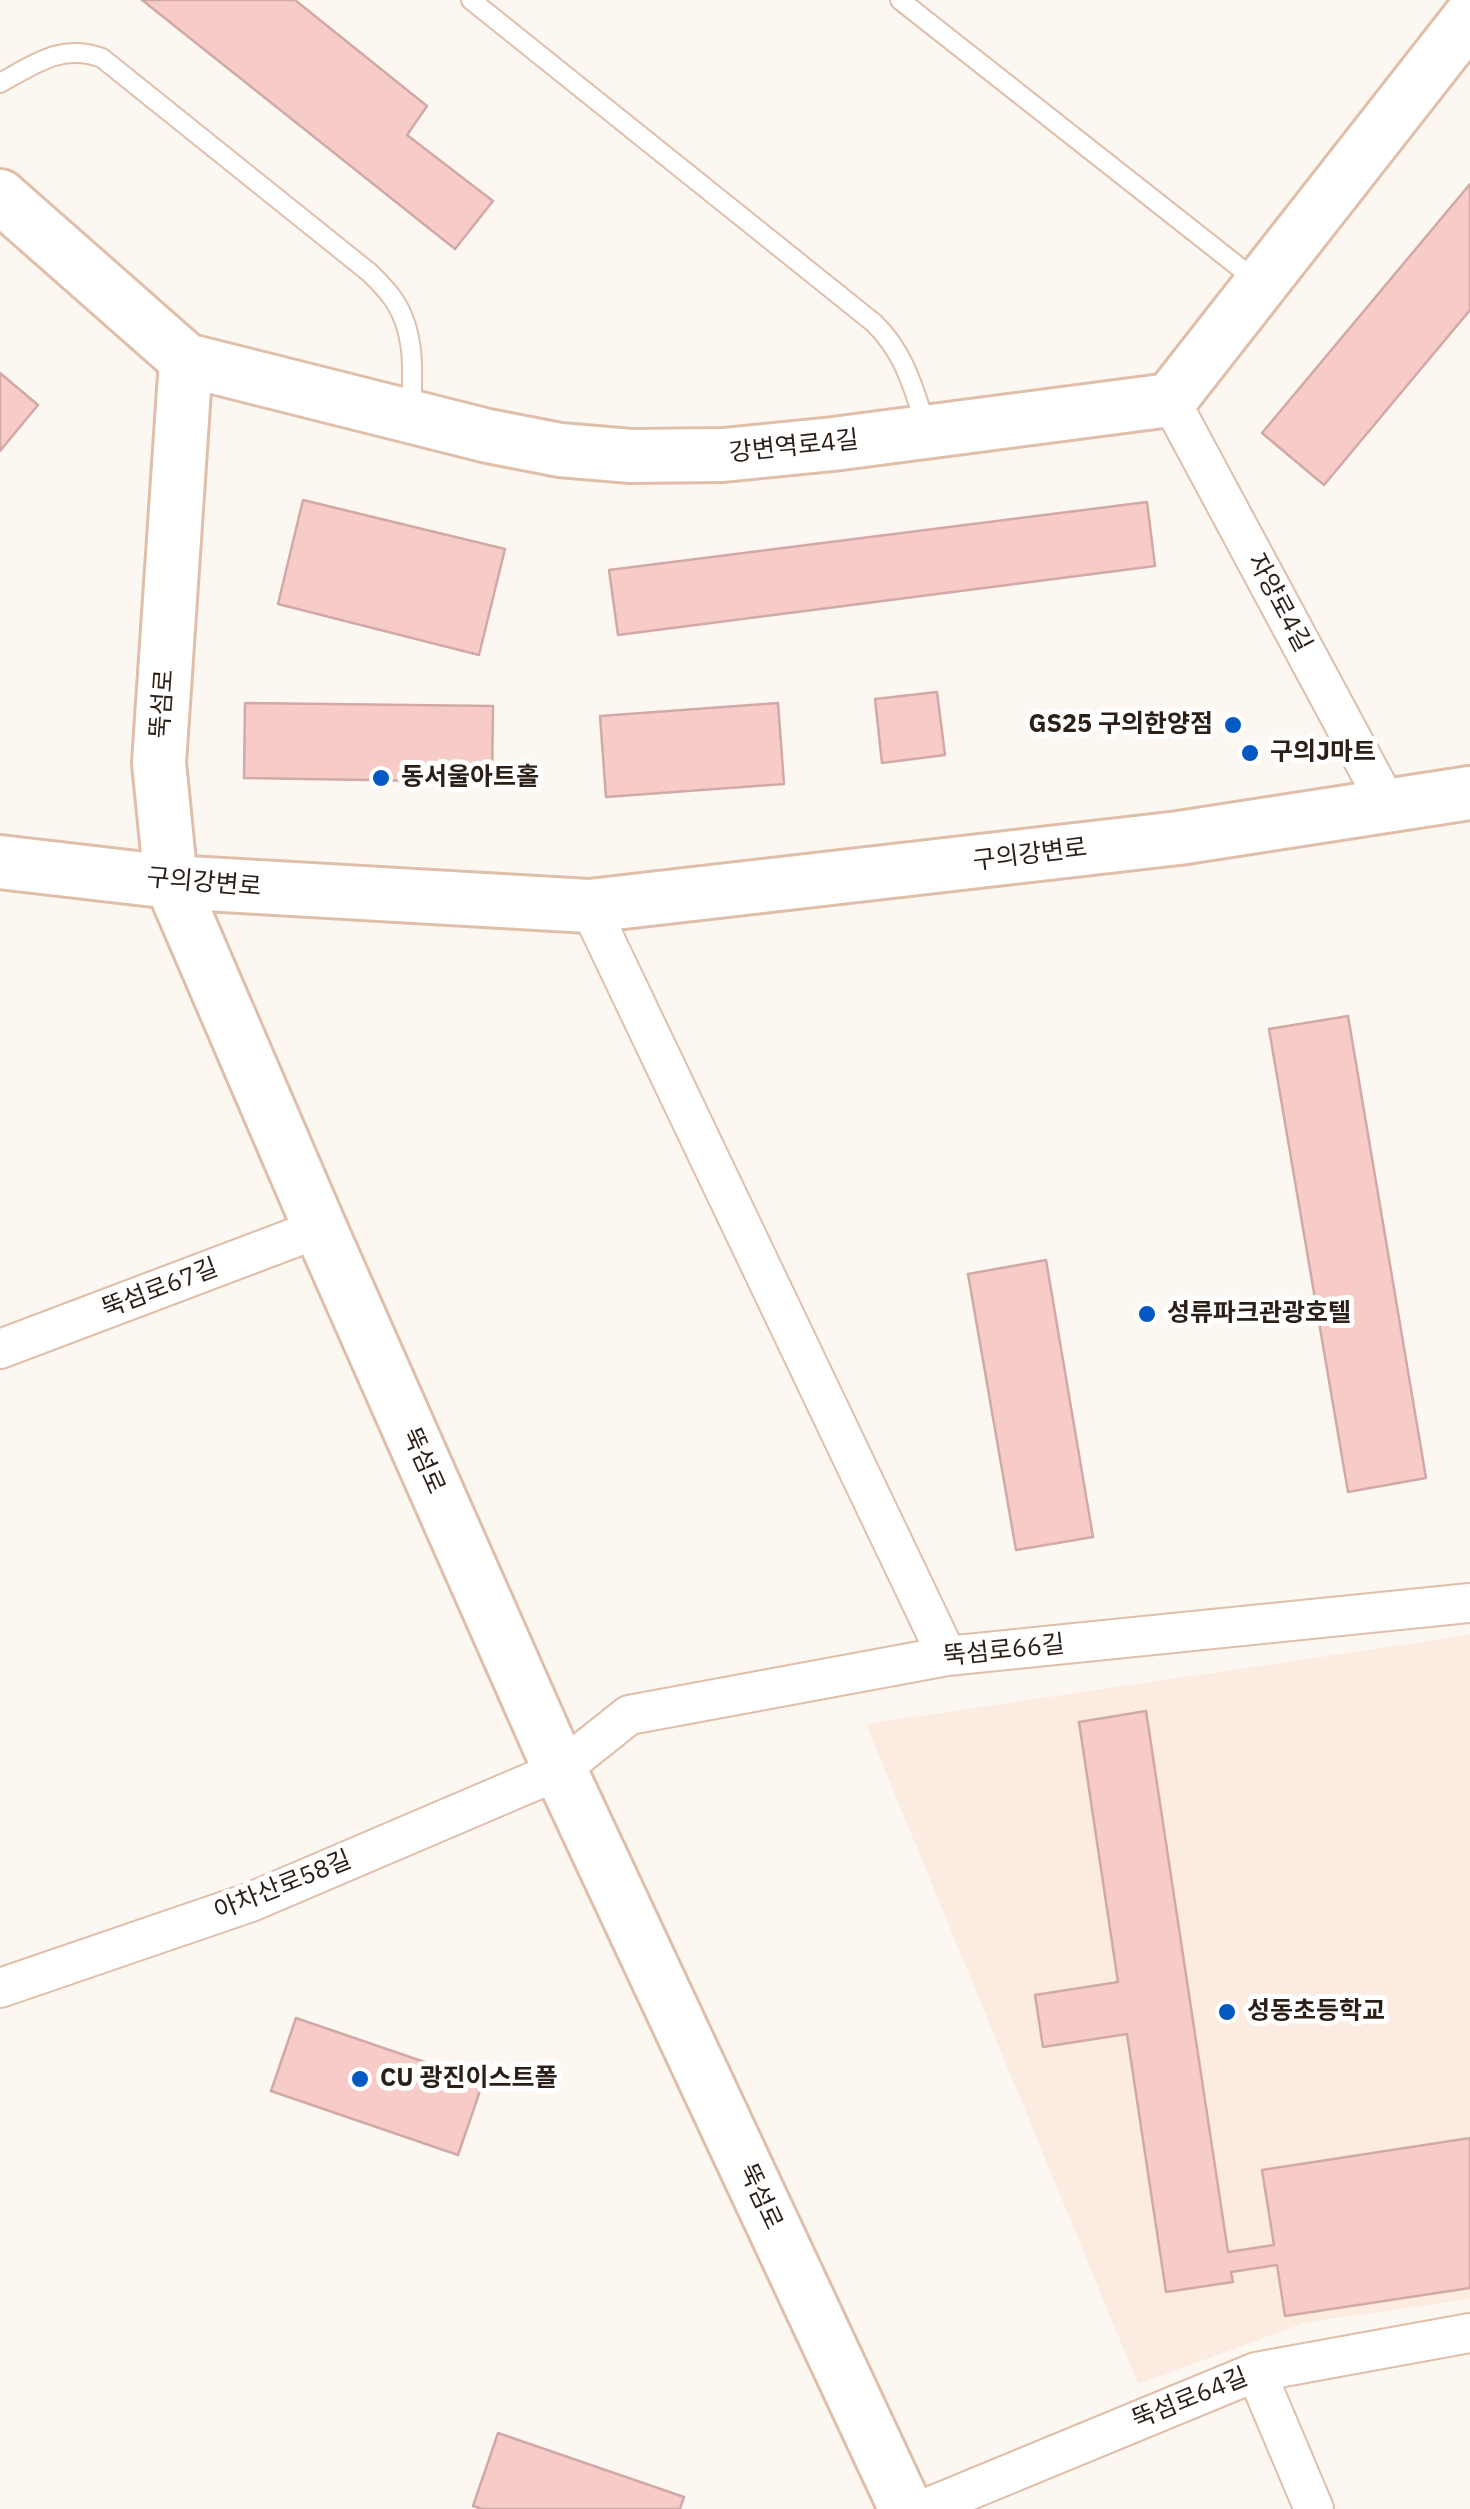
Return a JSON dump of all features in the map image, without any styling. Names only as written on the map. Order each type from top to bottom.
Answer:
[{"type":"street","points":[[1170,400],[1470,16]]},
{"type":"street","name":"강변역로4길","points":[[0,196],[186,360],[488,436],[560,450],[630,456],[723,455],[1170,400]]},
{"type":"street","name":"뚝섬로","points":[[186,360],[159,763],[171,882],[560,1770],[906,2509]]},
{"type":"street","name":"자양로4길","points":[[1170,400],[1388,806]]},
{"type":"street","name":"구의강변로","points":[[0,862],[171,882],[588,906],[1178,838],[1470,794]]},
{"type":"street","points":[[588,906],[947,1656]]},
{"type":"street","name":"뚝섬로67길","points":[[0,1349],[320,1228]]},
{"type":"street","name":"뚝섬로66길","points":[[560,1770],[630,1714],[947,1656],[1470,1603]]},
{"type":"street","name":"아차산로58길","points":[[0,1988],[251,1902],[560,1770]]},
{"type":"street","name":"뚝섬로64길","points":[[924,2509],[1256,2372],[1470,2333]]},
{"type":"street","points":[[1256,2372],[1314,2509]]},
{"type":"lane","points":[[471,0],[882,330],[906,365],[928,432]]},
{"type":"lane","points":[[900,0],[1262,285]]},
{"type":"lane","points":[[0,83],[61,53],[83,51],[102,58],[370,273],[392,297],[407,329],[413,375],[411,417]]},
{"type":"shaded area","name":"성동초등학교","points":[[1470,1635],[1470,2299],[1307,2322],[1138,2384],[866,1724]]},
{"type":"building","points":[[142,0],[295,0],[427,106],[407,135],[493,201],[455,249]]},
{"type":"building","points":[[1470,184],[1470,310],[1324,485],[1262,433]]},
{"type":"building","points":[[0,373],[38,405],[0,451]]},
{"type":"building","points":[[303,500],[505,549],[479,655],[278,604]]},
{"type":"building","points":[[1147,502],[1155,566],[618,635],[609,570]]},
{"type":"building","points":[[937,692],[945,755],[882,763],[875,699]]},
{"type":"building","points":[[245,703],[493,706],[492,782],[244,778]]},
{"type":"building","points":[[778,703],[784,784],[606,797],[600,716]]},
{"type":"building","points":[[1348,1016],[1426,1478],[1348,1492],[1269,1029]]},
{"type":"building","points":[[1046,1260],[1093,1537],[1016,1550],[968,1274]]},
{"type":"building","points":[[1146,1711],[1228,2252],[1274,2245],[1262,2170],[1470,2138],[1470,2288],[1285,2316],[1277,2265],[1231,2272],[1233,2282],[1166,2292],[1127,2034],[1043,2047],[1035,1995],[1118,1982],[1079,1722]]},
{"type":"building","points":[[296,2018],[483,2082],[458,2155],[271,2091]]},
{"type":"building","points":[[498,2433],[684,2497],[680,2509],[473,2506]]},
{"type":"place","name":"GS25 구의한양점","points":[[1233,725]]},
{"type":"place","name":"구의J마트","points":[[1250,753]]},
{"type":"place","name":"동서울아트홀","points":[[381,778]]},
{"type":"place","name":"성류파크관광호텔","points":[[1147,1314]]},
{"type":"place","name":"성동초등학교","points":[[1227,2012]]},
{"type":"place","name":"CU 광진이스트폴","points":[[360,2079]]}]
